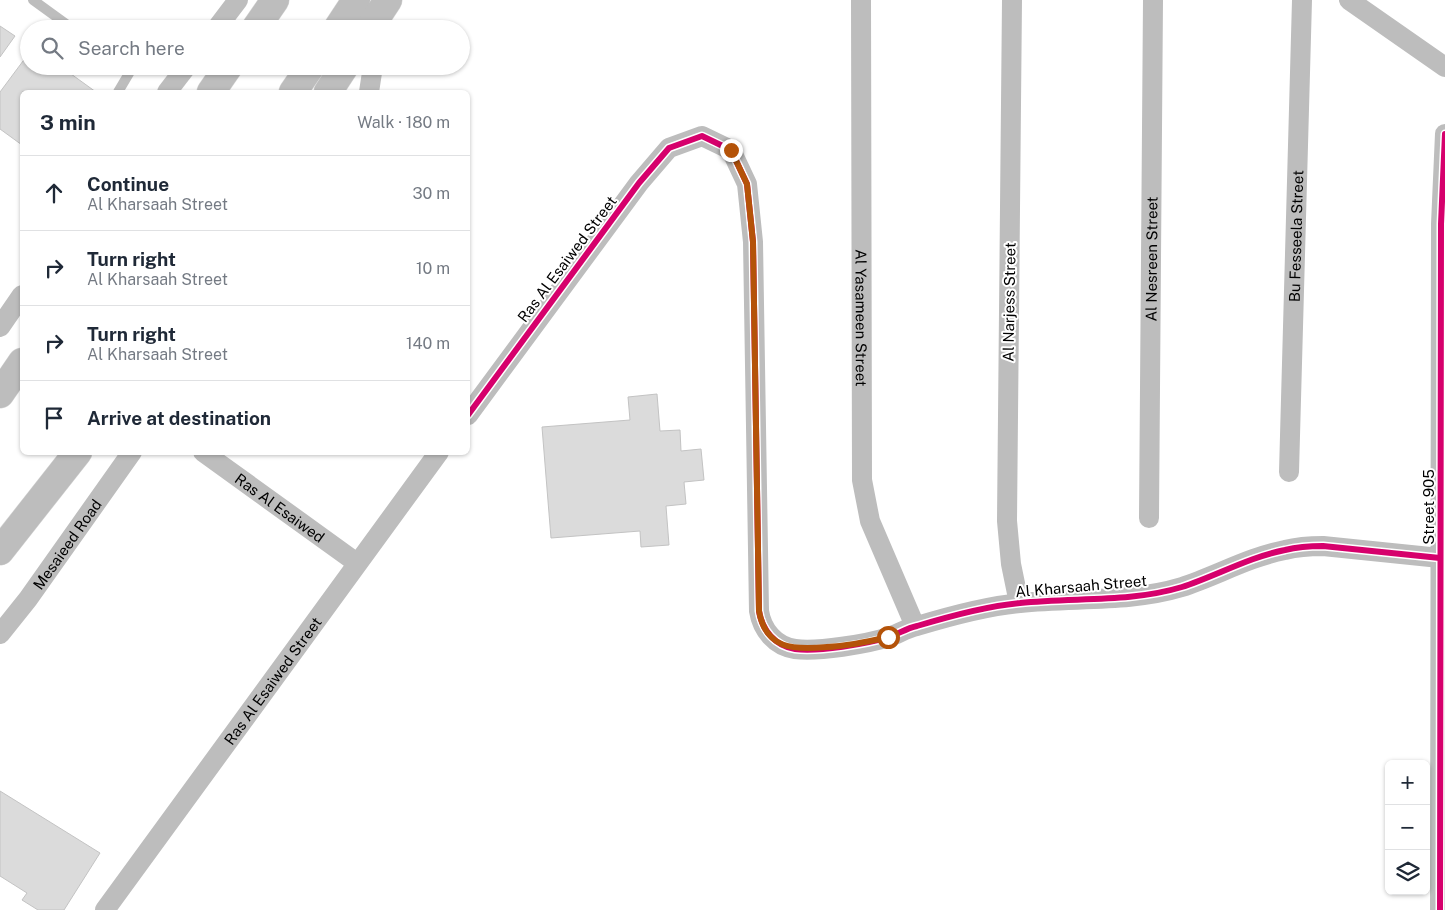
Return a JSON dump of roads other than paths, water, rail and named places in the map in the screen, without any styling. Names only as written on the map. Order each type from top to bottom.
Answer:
[{"type":"highway","points":[[261,20],[275,0]]},
{"type":"highway","points":[[343,20],[356,0]]},
{"type":"highway","points":[[375,20],[388,0]]},
{"type":"highway","points":[[212,90],[223,75]]},
{"type":"highway","points":[[294,90],[305,75]]},
{"type":"highway","points":[[329,90],[339,75]]},
{"type":"highway","points":[[0,394],[20,365]]},
{"type":"highway","points":[[0,538],[51,455]]},
{"type":"highway","points":[[0,551],[76,455]]},
{"type":"street","points":[[223,20],[238,0]]},
{"type":"street","name":"Al Yasameen Street","points":[[860,0],[862,480],[870,521],[915,626]]},
{"type":"street","name":"Al Narjess Street","points":[[1012,0],[1007,521],[1011,564],[1020,603]]},
{"type":"street","name":"Al Nesreen Street","points":[[1150,518],[1153,0]]},
{"type":"street","name":"Bu Fesseela Street","points":[[1289,472],[1302,0]]},
{"type":"street","points":[[1349,0],[1445,67]]},
{"type":"street","points":[[169,90],[180,75]]},
{"type":"street","points":[[369,90],[372,75]]},
{"type":"street","name":"Street 905","points":[[1440,910],[1443,697],[1440,558],[1441,224],[1445,134]]},
{"type":"street","name":"Al Kharsaah Street","points":[[702,136],[731,150],[747,184],[753,242],[759,611],[764,627],[776,641],[785,646],[804,649],[851,645],[888,637],[915,626],[971,612],[1020,603],[1112,599],[1147,594],[1181,587],[1264,556],[1283,550],[1303,547],[1322,546],[1440,558]]},
{"type":"street","name":"Ras Al Esaiwed Street","points":[[470,411],[651,169],[669,148],[702,136]]},
{"type":"street","points":[[0,327],[20,298]]},
{"type":"street","name":"Mesaieed Road","points":[[0,634],[28,599],[130,455]]},
{"type":"street","name":"Ras Al Esaiwed","points":[[207,455],[357,563]]},
{"type":"street","name":"Ras Al Esaiwed Street","points":[[105,910],[437,455]]},
{"type":"lane","points":[[33,0],[61,20]]},
{"type":"lane","points":[[119,90],[128,75]]}]
